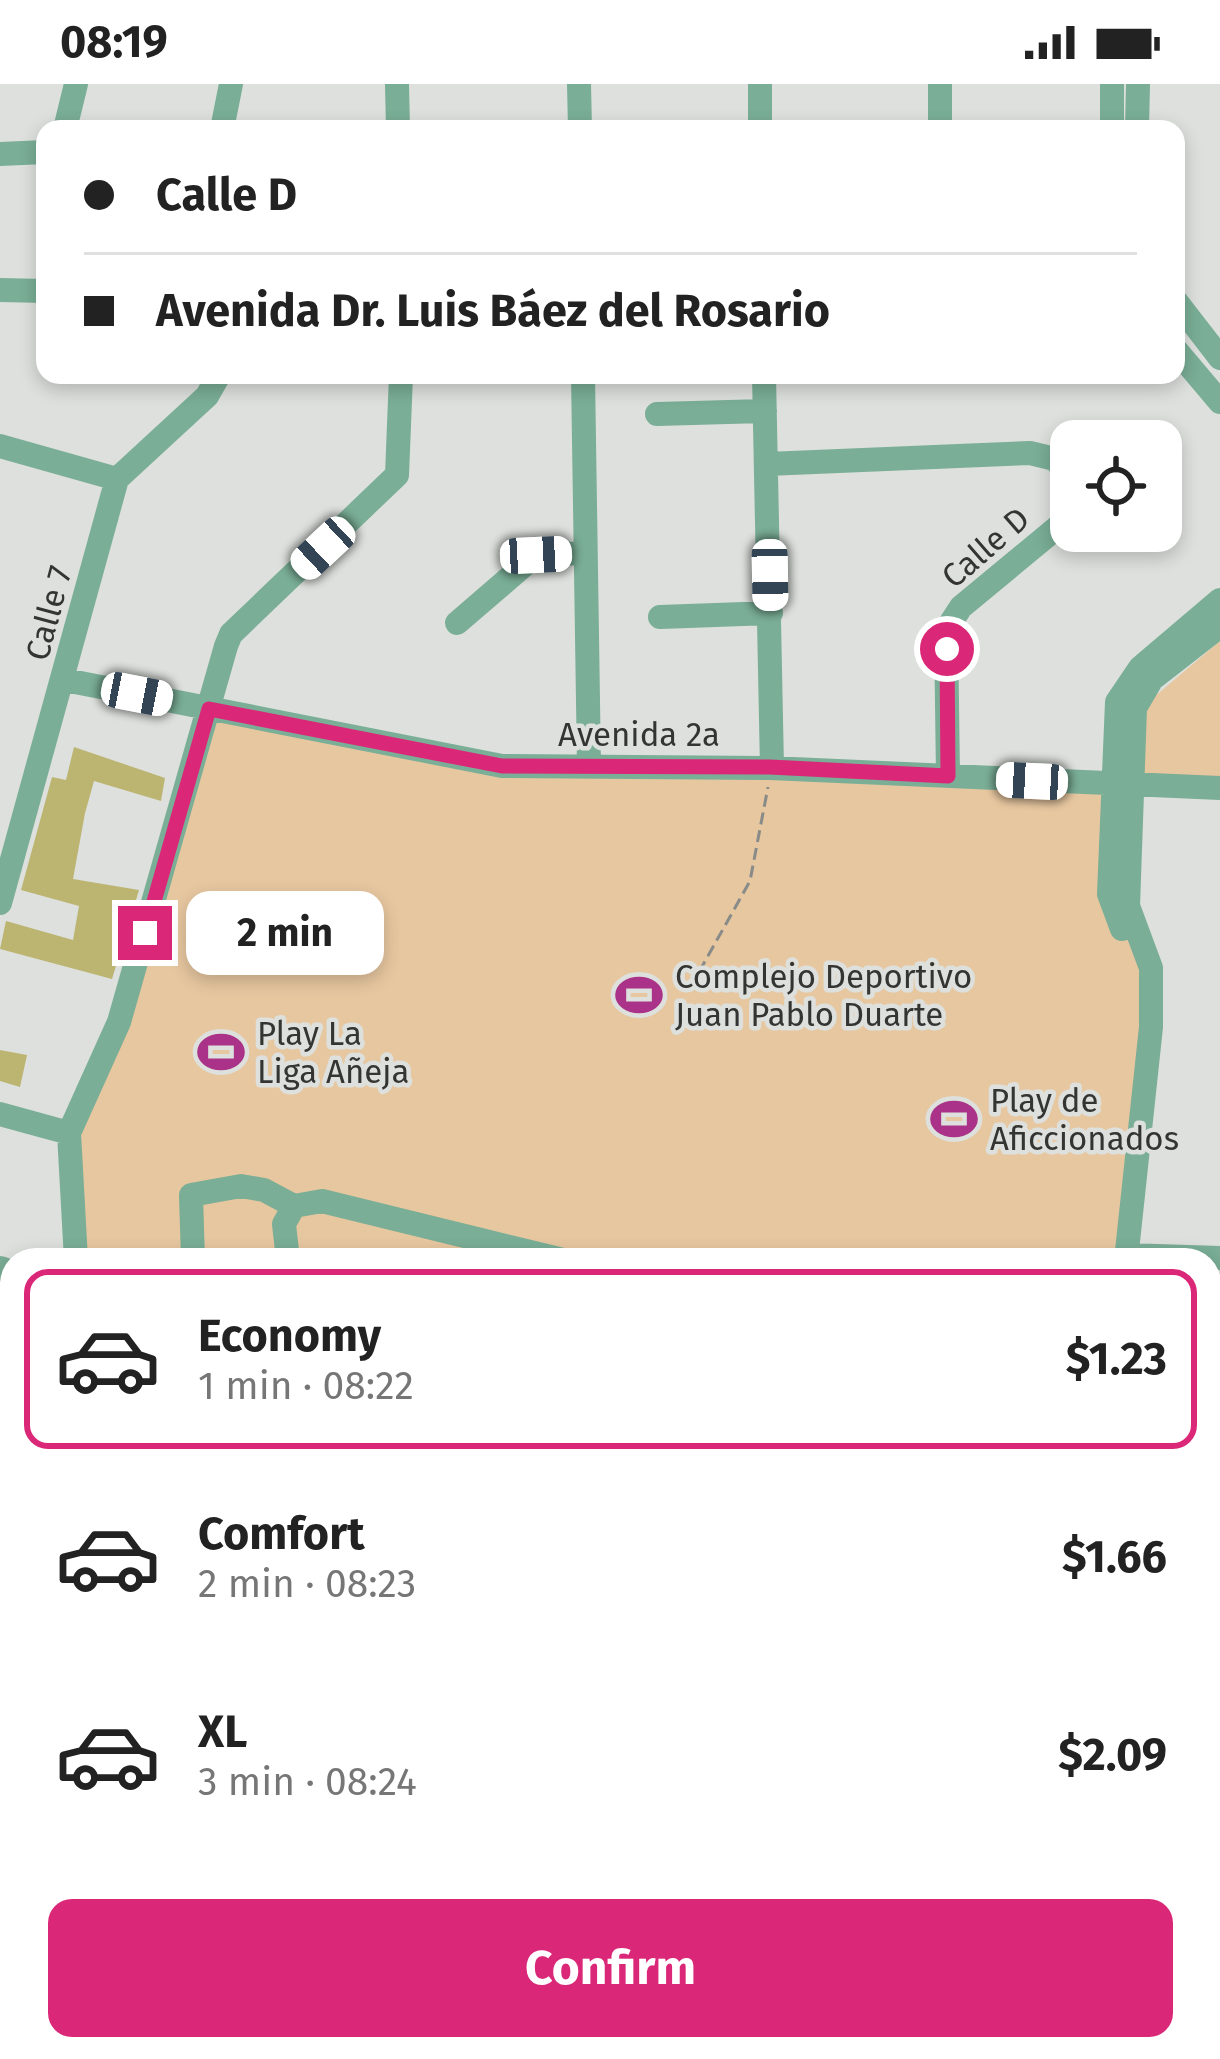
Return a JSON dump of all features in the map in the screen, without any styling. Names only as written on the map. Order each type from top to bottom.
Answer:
[{"type":"street","points":[[66,120],[76,84]]},
{"type":"street","points":[[224,120],[231,84]]},
{"type":"street","points":[[397,84],[398,120]]},
{"type":"street","points":[[579,84],[580,120]]},
{"type":"street","points":[[760,84],[760,120]]},
{"type":"street","points":[[940,84],[940,120]]},
{"type":"street","points":[[1112,84],[1112,120]]},
{"type":"street","points":[[1137,120],[1138,84]]},
{"type":"street","points":[[0,154],[36,152]]},
{"type":"street","points":[[0,278],[36,277]]},
{"type":"street","points":[[0,290],[36,290]]},
{"type":"street","points":[[1185,313],[1220,358]]},
{"type":"street","points":[[1185,361],[1220,402]]},
{"type":"street","points":[[0,446],[117,479],[207,396],[214,384]]},
{"type":"street","points":[[75,1248],[69,1133],[119,1022],[231,634],[397,475],[401,384]]},
{"type":"street","points":[[583,384],[589,766]]},
{"type":"street","points":[[764,384],[771,768]]},
{"type":"street","points":[[657,414],[765,411]]},
{"type":"street","name":"Calle D","points":[[767,464],[1030,453],[1050,458]]},
{"type":"street","name":"Calle 7","points":[[0,903],[117,479]]},
{"type":"street","name":"Calle D","points":[[948,776],[946,630],[961,607],[1050,533]]},
{"type":"street","points":[[458,623],[536,555],[585,553]]},
{"type":"street","points":[[1127,1248],[1151,1027],[1150,968],[1122,930],[1109,894],[1124,786],[1117,701],[1140,668],[1220,608]]},
{"type":"street","points":[[660,617],[771,613]]},
{"type":"street","name":"Avenida 2a","points":[[64,680],[502,766],[771,768],[1220,788]]},
{"type":"street","points":[[0,1114],[69,1133]]},
{"type":"street","points":[[193,1248],[189,1201],[195,1190],[264,1190],[294,1206],[322,1201],[505,1248]]},
{"type":"street","points":[[286,1248],[284,1224],[294,1206]]},
{"type":"path","points":[[699,972],[750,881],[763,831],[771,768]]},
{"type":"shaded area","points":[[1220,641],[1220,778],[1142,775],[1147,703]]},
{"type":"shaded area","name":"Complejo Deportivo Juan Pablo Duarte","points":[[209,708],[502,766],[1133,786],[1128,906],[1151,968],[1129,1248],[75,1248],[69,1133],[119,1022]]},
{"type":"building","points":[[74,747],[165,778],[161,801],[94,781],[85,813],[73,879],[139,890],[112,979],[0,949],[6,921],[73,940],[79,906],[21,890],[52,777],[66,780]]},
{"type":"building","points":[[0,1050],[27,1055],[20,1087],[0,1081]]},
{"type":"place","name":"Complejo Deportivo Juan Pablo Duarte","points":[[639,995]]},
{"type":"place","name":"Play La Liga Añeja","points":[[221,1052]]},
{"type":"place","name":"Play de Aficcionados","points":[[954,1119]]},
{"type":"route","points":[[145,933],[209,709],[502,766],[770,767],[948,776],[947,649]]}]
